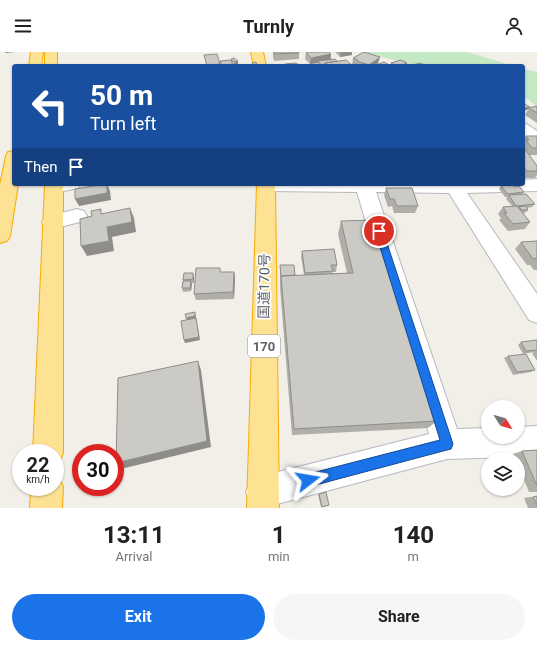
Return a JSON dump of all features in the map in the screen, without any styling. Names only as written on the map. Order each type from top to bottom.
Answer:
[{"type":"highway","points":[[35,64],[37,52]]},
{"type":"highway","points":[[51,52],[51,64]]},
{"type":"highway","points":[[257,52],[260,64]]},
{"type":"highway","points":[[0,236],[12,167]]},
{"type":"highway","points":[[49,444],[64,219],[60,186]]},
{"type":"highway","name":"国道170号","points":[[262,500],[266,186]]},
{"type":"highway","points":[[46,508],[47,496]]},
{"type":"street","points":[[365,186],[447,444]]},
{"type":"street","points":[[454,186],[537,313]]},
{"type":"street","points":[[525,186],[536,186]]},
{"type":"street","points":[[262,500],[447,444],[537,441]]},
{"type":"green space","points":[[361,52],[468,52],[507,64],[411,64]]},
{"type":"green space","points":[[525,69],[537,72],[537,107],[525,99]]},
{"type":"building","points":[[274,52],[299,52],[299,53],[274,54]]},
{"type":"building","points":[[306,52],[329,52],[331,54],[311,58]]},
{"type":"building","points":[[364,52],[380,57],[370,64],[357,61],[358,60],[353,58]]},
{"type":"building","points":[[217,54],[220,64],[206,64],[204,55]]},
{"type":"building","points":[[234,58],[238,61],[235,62],[231,59]]},
{"type":"building","points":[[335,59],[337,61],[320,64],[318,61]]},
{"type":"building","points":[[231,60],[232,64],[221,64],[220,61]]},
{"type":"building","points":[[346,60],[351,64],[326,64],[325,63]]},
{"type":"building","points":[[401,60],[407,63],[393,64],[391,63]]},
{"type":"building","points":[[537,106],[537,113],[529,108]]},
{"type":"building","points":[[526,136],[537,136],[537,148],[532,148],[526,140],[529,140]]},
{"type":"building","points":[[525,149],[537,166],[537,171],[527,171],[525,168]]},
{"type":"building","points":[[93,186],[107,186],[107,193],[75,199],[75,189]]},
{"type":"building","points":[[501,186],[519,186],[524,192],[508,194]]},
{"type":"building","points":[[386,188],[412,188],[418,206],[397,206],[394,199],[390,199]]},
{"type":"building","points":[[526,194],[535,204],[516,206],[509,195]]},
{"type":"building","points":[[517,206],[530,222],[513,224],[504,213],[507,213],[503,207]]},
{"type":"building","points":[[526,206],[528,210],[522,210],[519,207]]},
{"type":"building","points":[[130,208],[132,222],[107,227],[109,241],[81,246],[80,219],[92,216],[91,211],[101,209],[101,214]]},
{"type":"building","points":[[374,220],[437,421],[294,429],[281,276],[353,273],[341,221]]},
{"type":"building","points":[[537,241],[537,258],[533,259],[521,242]]},
{"type":"building","points":[[334,249],[337,265],[331,265],[333,271],[305,273],[302,251]]},
{"type":"building","points":[[280,265],[294,265],[295,275],[281,276]]},
{"type":"building","points":[[196,268],[220,268],[220,272],[234,272],[233,292],[194,294]]},
{"type":"building","points":[[184,273],[193,273],[193,279],[183,280]]},
{"type":"building","points":[[183,281],[191,281],[190,288],[182,288]]},
{"type":"building","points":[[195,312],[195,316],[186,318],[185,314]]},
{"type":"building","points":[[196,318],[199,337],[184,340],[181,321]]},
{"type":"building","points":[[537,340],[537,350],[526,351],[521,342]]},
{"type":"building","points":[[526,354],[535,370],[517,372],[508,356]]},
{"type":"building","points":[[198,361],[207,441],[124,461],[124,444],[116,444],[118,378]]},
{"type":"building","points":[[537,450],[537,486],[525,458],[525,452],[522,451]]},
{"type":"building","points":[[326,492],[329,505],[322,507],[319,494]]},
{"type":"building","points":[[537,496],[537,505],[533,497]]},
{"type":"route","points":[[308,480],[447,444],[379,231]]}]
